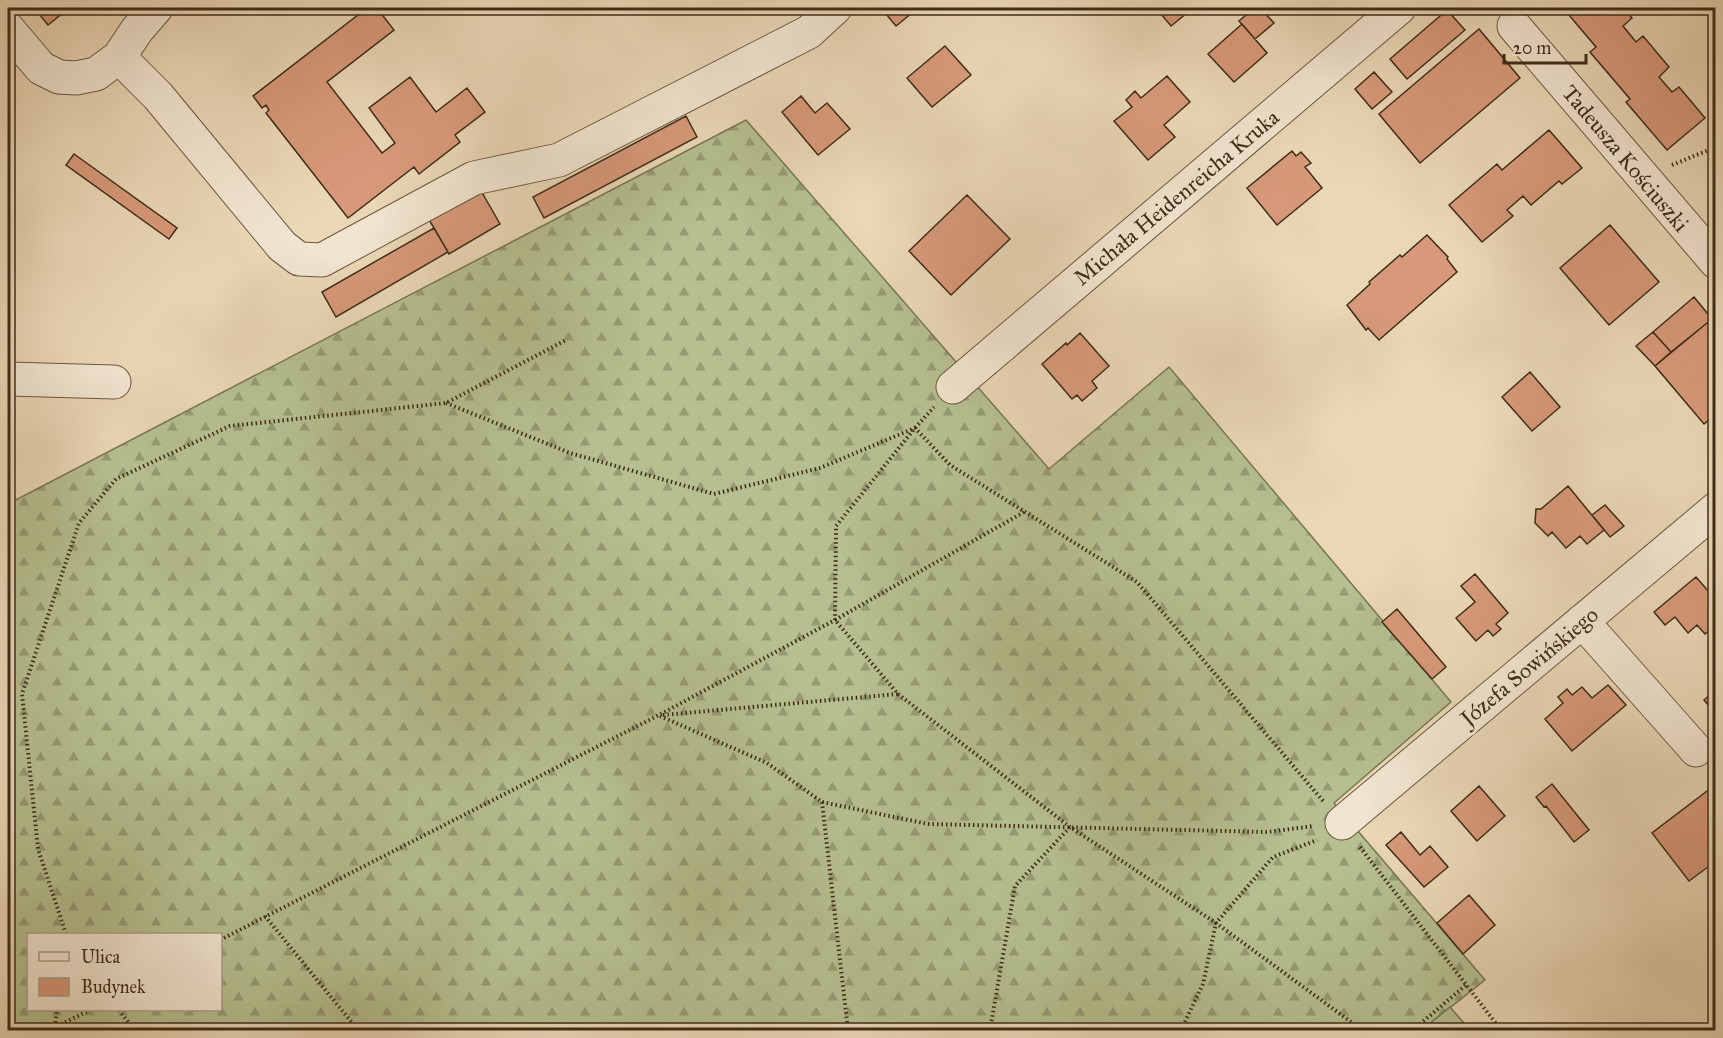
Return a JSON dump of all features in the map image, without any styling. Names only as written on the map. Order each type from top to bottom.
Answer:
[{"type":"street","points":[[8,29],[41,68],[59,77],[76,78],[96,74],[119,57],[137,30],[156,8]]},
{"type":"street","points":[[119,57],[158,96],[282,246],[299,258],[322,260],[474,178],[559,160],[809,32],[835,8]]},
{"type":"street","name":"Michała Heidenreicha Kruka","points":[[953,387],[1399,8]]},
{"type":"street","name":"Tadeusza Kościuszki","points":[[1514,26],[1716,262]]},
{"type":"street","points":[[8,379],[114,382]]},
{"type":"street","name":"Józefa Sowińskiego","points":[[1342,823],[1716,509]]},
{"type":"street","points":[[1582,621],[1696,750]]},
{"type":"path","points":[[1644,178],[1716,147]]},
{"type":"path","points":[[66,933],[38,849],[22,694],[79,523],[116,479],[230,426],[446,403],[566,340]]},
{"type":"path","points":[[953,387],[915,428],[837,526],[835,620],[898,694],[1070,827],[1216,923],[1362,1030]]},
{"type":"path","points":[[446,403],[570,453],[714,494],[820,468],[915,428]]},
{"type":"path","points":[[915,428],[950,465],[1137,582],[1342,823],[1501,1030]]},
{"type":"path","points":[[222,939],[659,715],[835,620],[1024,512]]},
{"type":"path","points":[[659,715],[898,694]]},
{"type":"path","points":[[659,715],[767,763],[822,802],[928,824],[1267,832],[1342,823]]},
{"type":"path","points":[[822,802],[848,1030]]},
{"type":"path","points":[[1181,1030],[1203,984],[1216,923],[1273,857],[1323,837],[1342,823]]},
{"type":"path","points":[[990,1030],[1016,886],[1070,827]]},
{"type":"path","points":[[265,916],[358,1030]]},
{"type":"path","points":[[1413,1030],[1466,986]]},
{"type":"path","points":[[55,1027],[57,1011]]},
{"type":"path","points":[[49,1030],[88,1011]]},
{"type":"path","points":[[120,1011],[134,1030]]},
{"type":"green space","points":[[746,120],[1049,469],[1169,367],[1451,702],[1334,803],[1485,980],[1422,1030],[8,1030],[8,504]]},
{"type":"green space","points":[[1450,1007],[1470,1030],[1422,1030]]},
{"type":"building","points":[[69,8],[48,25],[35,9]]},
{"type":"building","points":[[367,8],[377,8],[394,30],[327,82],[382,153],[395,143],[369,108],[410,77],[436,112],[467,88],[485,112],[455,135],[460,142],[419,174],[414,167],[348,218],[266,113],[269,110],[266,105],[262,108],[253,96]]},
{"type":"building","points":[[881,8],[918,8],[896,26]]},
{"type":"building","points":[[1156,8],[1193,8],[1171,26]]},
{"type":"building","points":[[1254,8],[1260,8],[1274,23],[1255,39],[1239,21]]},
{"type":"building","points":[[1563,8],[1623,8],[1632,18],[1623,26],[1636,42],[1643,36],[1669,67],[1659,77],[1672,92],[1679,87],[1705,118],[1667,150],[1626,102],[1630,99],[1590,52],[1596,47]]},
{"type":"building","points":[[1447,10],[1465,30],[1407,79],[1390,59]]},
{"type":"building","points":[[1242,24],[1267,53],[1234,82],[1208,54]]},
{"type":"building","points":[[1479,29],[1520,78],[1420,163],[1379,114]]},
{"type":"building","points":[[945,46],[971,75],[932,107],[907,78]]},
{"type":"building","points":[[1374,72],[1392,92],[1372,109],[1355,89]]},
{"type":"building","points":[[1167,76],[1190,102],[1164,125],[1175,137],[1148,160],[1114,121],[1132,107],[1126,100],[1135,91],[1141,98]]},
{"type":"building","points":[[801,96],[815,113],[827,103],[850,129],[818,155],[782,112]]},
{"type":"building","points":[[686,116],[697,137],[544,218],[533,197]]},
{"type":"building","points":[[1549,130],[1582,168],[1562,184],[1559,181],[1531,205],[1523,196],[1507,210],[1513,216],[1482,242],[1449,205],[1497,164],[1502,170]]},
{"type":"building","points":[[1292,151],[1296,156],[1301,152],[1311,163],[1305,167],[1322,188],[1277,225],[1247,188]]},
{"type":"building","points":[[74,154],[177,228],[169,239],[66,165]]},
{"type":"building","points":[[480,189],[500,224],[449,254],[428,218]]},
{"type":"building","points":[[967,195],[1010,239],[951,295],[909,251]]},
{"type":"building","points":[[1610,225],[1659,282],[1609,325],[1560,268]]},
{"type":"building","points":[[434,228],[448,252],[336,317],[322,292]]},
{"type":"building","points":[[1427,235],[1448,257],[1447,259],[1457,272],[1379,340],[1368,328],[1366,330],[1347,305],[1370,284],[1369,282]]},
{"type":"building","points":[[1694,297],[1712,319],[1671,352],[1653,332]]},
{"type":"building","points":[[1707,323],[1716,332],[1716,414],[1704,424],[1655,366]]},
{"type":"building","points":[[1653,332],[1671,352],[1655,366],[1636,346]]},
{"type":"building","points":[[1080,333],[1109,366],[1092,381],[1097,388],[1082,401],[1077,395],[1072,399],[1042,364]]},
{"type":"building","points":[[1530,372],[1560,407],[1532,431],[1502,397]]},
{"type":"building","points":[[1568,486],[1604,530],[1587,544],[1580,536],[1566,548],[1552,532],[1548,536],[1535,523],[1536,509],[1541,509]]},
{"type":"building","points":[[1605,505],[1624,526],[1610,537],[1592,515]]},
{"type":"building","points":[[1475,574],[1508,613],[1496,624],[1501,629],[1493,636],[1488,630],[1476,641],[1456,618],[1475,602],[1461,586]]},
{"type":"building","points":[[1696,577],[1716,600],[1716,610],[1711,614],[1716,619],[1716,625],[1705,634],[1697,625],[1688,633],[1675,617],[1665,625],[1654,612]]},
{"type":"building","points":[[1397,609],[1446,667],[1432,679],[1382,622]]},
{"type":"building","points":[[1608,685],[1626,705],[1572,751],[1545,719],[1563,703],[1558,697],[1567,689],[1572,695],[1582,687],[1592,698]]},
{"type":"building","points":[[1716,690],[1716,714],[1704,700]]},
{"type":"building","points":[[1552,784],[1589,830],[1574,842],[1546,806],[1544,807],[1536,797]]},
{"type":"building","points":[[1715,785],[1716,861],[1689,881],[1652,833]]},
{"type":"building","points":[[1479,786],[1505,816],[1477,841],[1451,811]]},
{"type":"building","points":[[1401,832],[1420,855],[1430,846],[1448,867],[1424,887],[1386,845]]},
{"type":"building","points":[[1469,895],[1495,925],[1463,954],[1437,923]]}]
